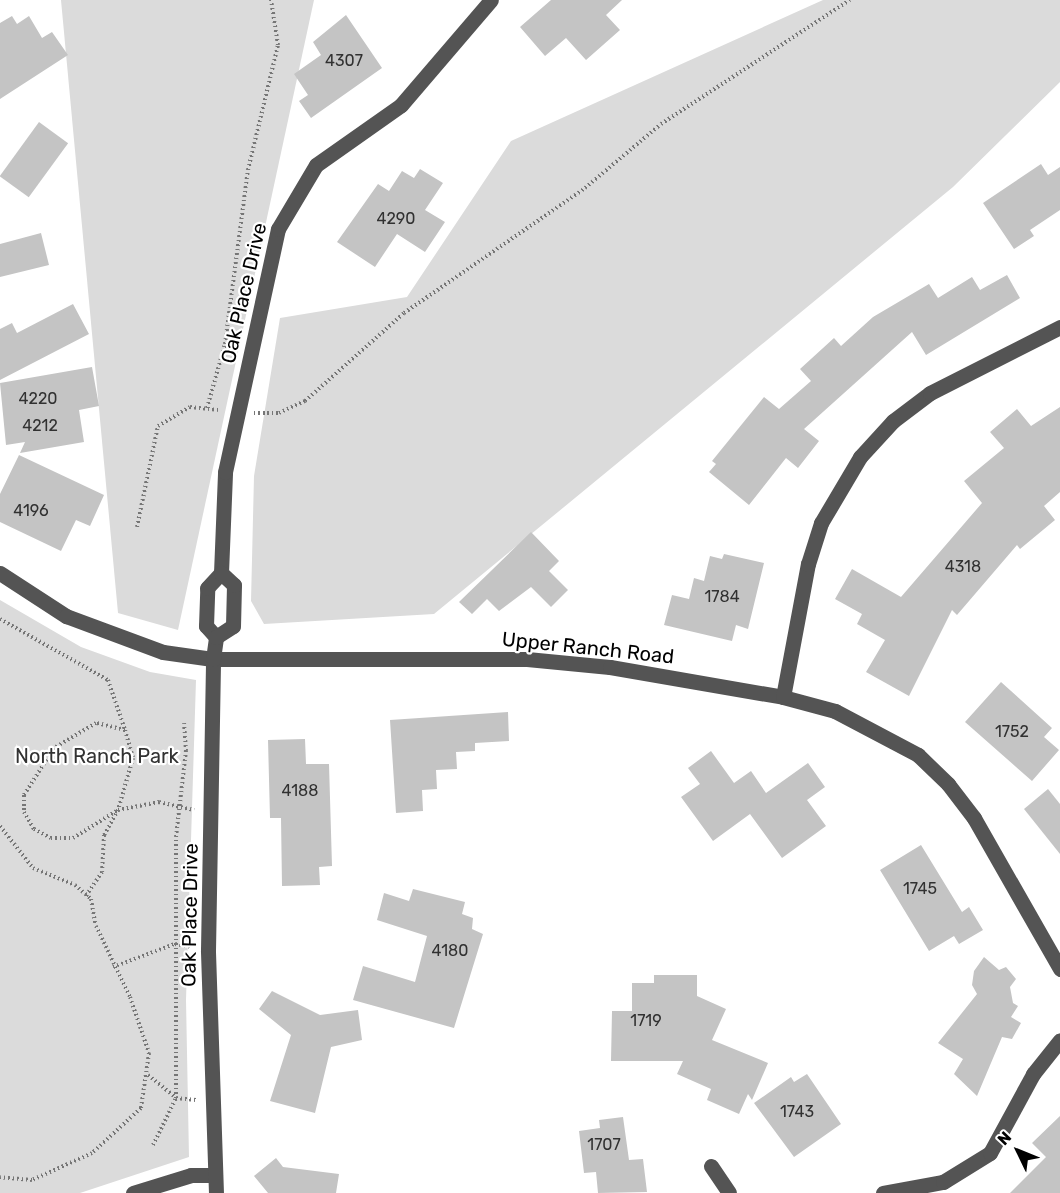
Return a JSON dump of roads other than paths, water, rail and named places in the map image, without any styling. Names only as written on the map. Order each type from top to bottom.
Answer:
[{"type":"street","name":"Oak Place Drive","points":[[216,637],[206,626],[207,588],[221,573],[225,472],[278,230],[294,195],[316,165],[401,105],[491,0]]},
{"type":"street","points":[[783,697],[808,564],[821,523],[860,457],[893,421],[930,393],[1060,327]]},
{"type":"street","name":"Upper Ranch Road","points":[[0,573],[66,616],[121,639],[163,652],[213,659],[527,659],[610,667],[783,697],[873,727],[918,755],[948,783],[974,818],[1060,969]]},
{"type":"street","name":"Oak Place Drive","points":[[216,1193],[208,950],[213,811],[213,659],[216,637],[233,626],[234,585],[221,573]]},
{"type":"street","points":[[883,1193],[943,1182],[990,1153],[1034,1074],[1060,1040]]},
{"type":"street","points":[[711,1166],[729,1193]]},
{"type":"street","points":[[133,1193],[191,1174],[215,1175]]},
{"type":"park label","name":"North Ranch Park","points":[[97,756]]}]
